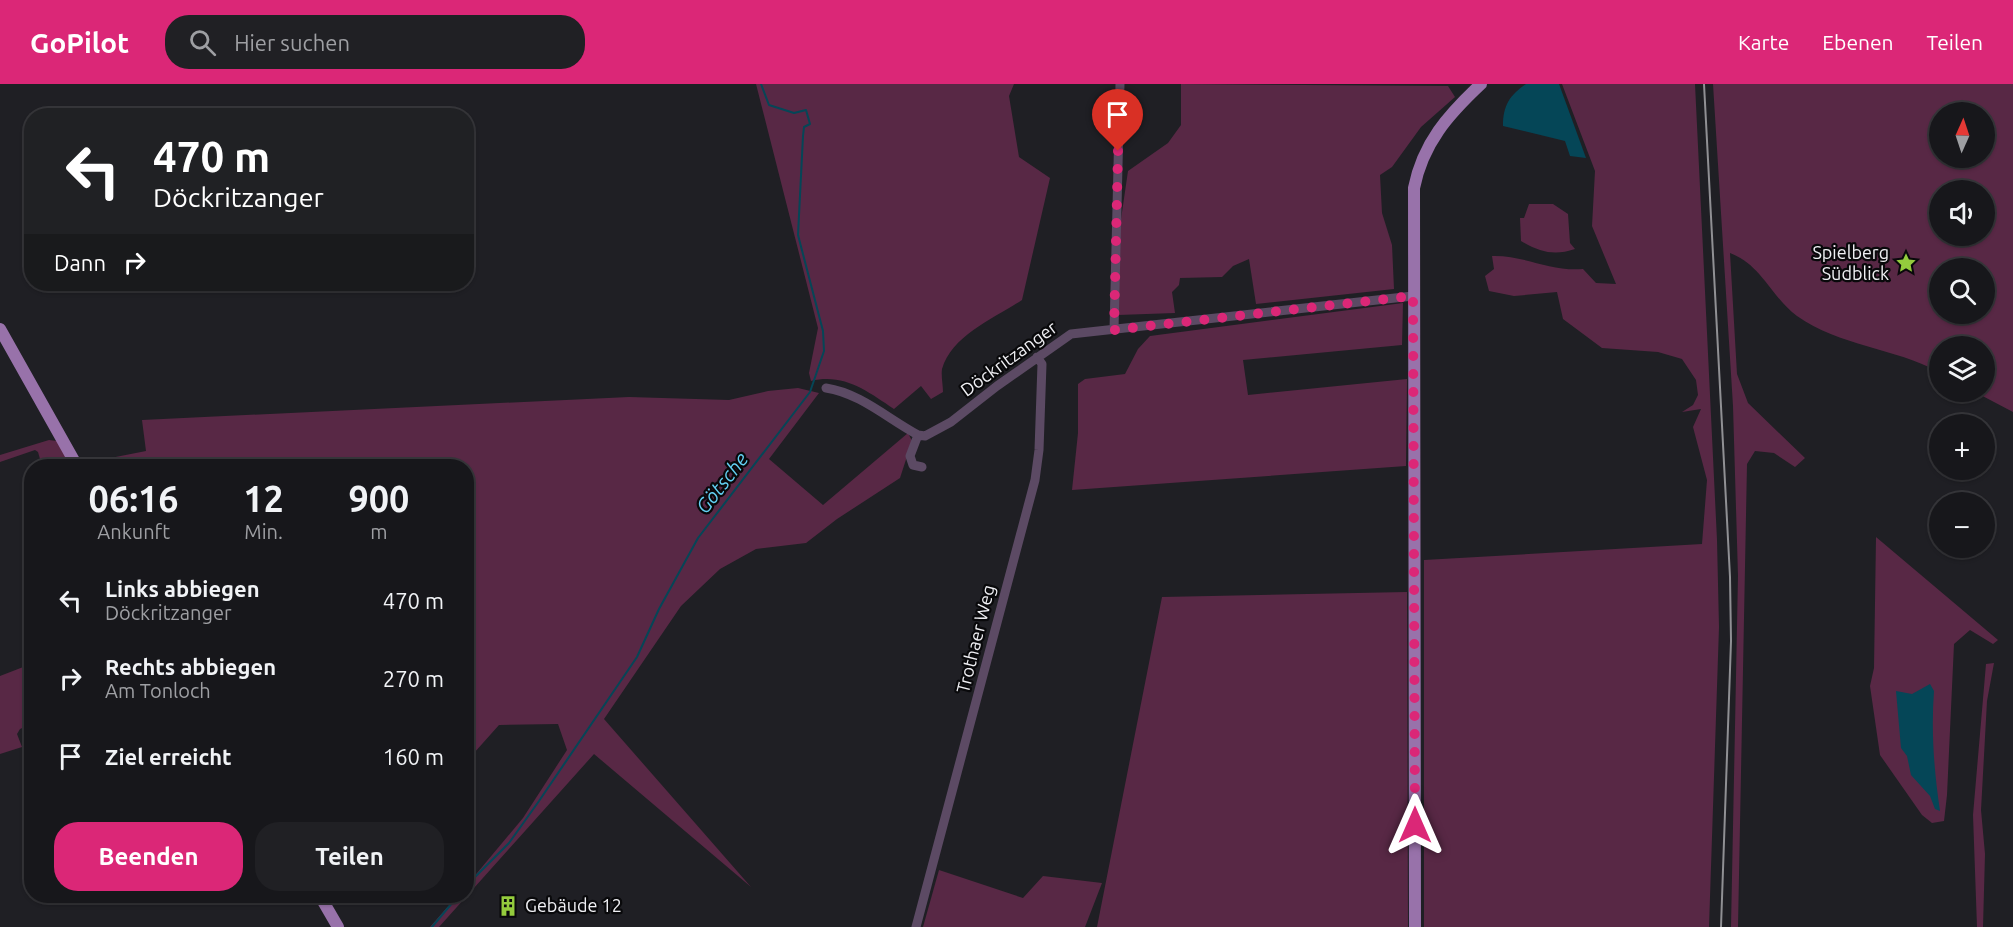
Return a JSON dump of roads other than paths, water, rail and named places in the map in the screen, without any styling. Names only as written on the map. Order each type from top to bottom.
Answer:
[{"type":"main road","points":[[1415,927],[1412,217],[1418,169],[1429,142],[1446,119],[1481,84]]},
{"type":"main road","points":[[0,329],[73,459]]},
{"type":"main road","points":[[324,903],[338,927]]},
{"type":"street","points":[[1114,330],[1120,84]]},
{"type":"street","name":"Döckritzanger","points":[[918,435],[925,436],[951,422],[1071,334],[1413,296]]},
{"type":"street","name":"Trothaer Weg","points":[[916,927],[1035,480],[1040,450],[1042,364],[1037,357]]},
{"type":"street","points":[[826,388],[839,390],[857,398],[918,435],[910,456],[913,465],[922,466]]},
{"type":"water","points":[[1526,84],[1559,84],[1586,158],[1570,156],[1565,141],[1503,126],[1508,101]]},
{"type":"water","points":[[1930,684],[1934,691],[1934,751],[1940,811],[1935,809],[1930,796],[1911,775],[1907,756],[1901,748],[1896,691],[1912,694]]},
{"type":"waterway","name":"Götsche","points":[[474,878],[509,843],[539,801],[637,657],[659,609],[698,538],[810,392],[824,351],[823,331],[798,235],[803,136],[804,127],[810,124],[806,110],[794,113],[769,105],[761,84]]},
{"type":"waterway","name":"Götsche","points":[[432,927],[452,903]]},
{"type":"railway","points":[[1704,84],[1730,577],[1731,641],[1721,927]]},
{"type":"place","name":"Spielberg Südblick","points":[[1906,263]]},
{"type":"place","name":"Gebäude 12","points":[[508,906]]}]
